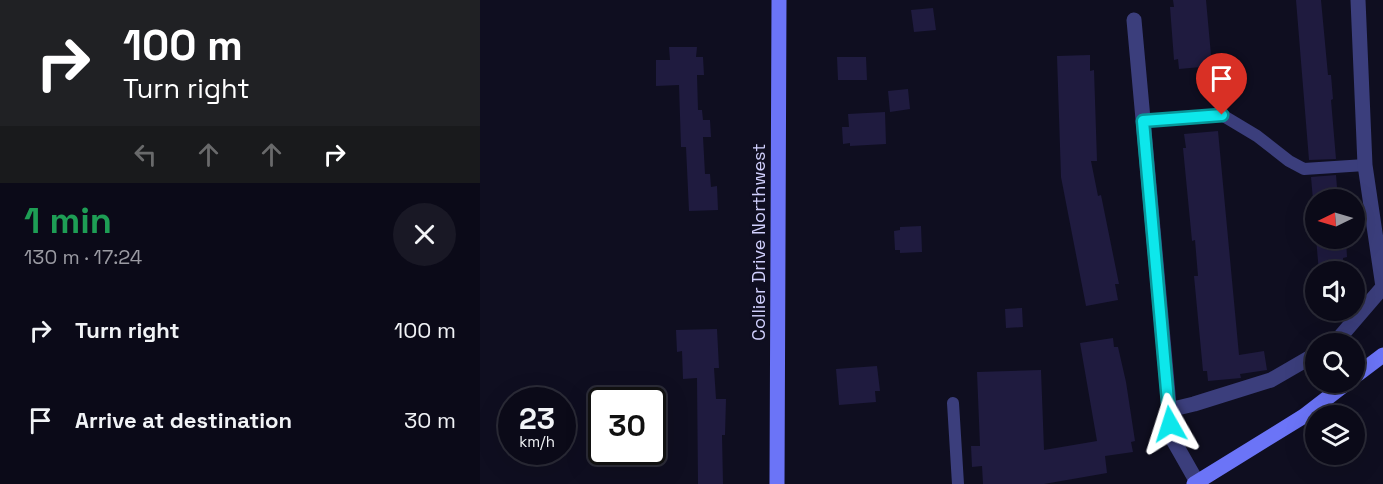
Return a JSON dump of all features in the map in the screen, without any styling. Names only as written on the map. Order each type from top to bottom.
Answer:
[{"type":"main road","name":"Collier Drive Northwest","points":[[777,484],[779,0]]},
{"type":"main road","points":[[1365,369],[1383,355]]},
{"type":"main road","points":[[1196,483],[1304,416],[1334,393]]},
{"type":"street","points":[[1343,333],[1383,287],[1365,165],[1358,0]]},
{"type":"street","points":[[1134,20],[1168,410],[1172,438],[1196,483]]},
{"type":"street","points":[[1168,410],[1271,380],[1305,360]]},
{"type":"lane","points":[[1143,121],[1222,115],[1304,169],[1365,165]]},
{"type":"lane","points":[[953,403],[958,484]]},
{"type":"building","points":[[1173,0],[1206,0],[1212,66],[1179,69],[1178,59],[1174,60],[1170,7],[1174,7]]},
{"type":"building","points":[[1296,0],[1321,0],[1328,75],[1331,75],[1336,159],[1309,160]]},
{"type":"building","points":[[933,8],[936,30],[914,32],[911,10]]},
{"type":"building","points":[[669,47],[697,47],[696,57],[703,57],[704,75],[697,75],[698,110],[702,110],[703,120],[710,120],[711,137],[703,137],[705,174],[710,174],[711,187],[717,186],[718,210],[689,211],[686,147],[681,147],[679,85],[656,86],[656,60],[670,60]]},
{"type":"building","points":[[1090,55],[1090,71],[1094,70],[1097,161],[1091,161],[1098,196],[1101,195],[1119,284],[1115,284],[1118,300],[1086,306],[1061,177],[1057,56]]},
{"type":"building","points":[[837,57],[866,57],[867,80],[838,80]]},
{"type":"building","points":[[908,89],[910,109],[890,112],[888,91]]},
{"type":"building","points":[[885,112],[886,144],[850,146],[850,143],[843,144],[842,127],[849,127],[848,114]]},
{"type":"building","points":[[1218,131],[1239,355],[1264,351],[1267,370],[1240,374],[1241,378],[1208,381],[1207,371],[1203,371],[1194,276],[1198,276],[1195,240],[1192,241],[1183,148],[1186,148],[1184,134]]},
{"type":"building","points":[[1336,175],[1337,189],[1312,189],[1311,177]]},
{"type":"building","points":[[921,226],[922,252],[900,253],[900,250],[895,250],[894,231],[900,230],[900,227]]},
{"type":"building","points":[[1317,249],[1347,249],[1347,257],[1343,258],[1343,261],[1318,261]]},
{"type":"building","points":[[1022,308],[1023,327],[1006,328],[1005,309]]},
{"type":"building","points":[[717,329],[719,368],[714,368],[716,399],[726,399],[725,435],[722,435],[723,484],[698,484],[697,378],[683,379],[682,351],[677,352],[676,330]]},
{"type":"building","points":[[1113,338],[1114,347],[1118,347],[1126,382],[1135,441],[1131,442],[1133,452],[1105,456],[1107,473],[1044,484],[983,484],[982,466],[972,467],[971,446],[980,446],[977,372],[1041,370],[1044,450],[1097,441],[1080,343]]},
{"type":"building","points":[[877,366],[880,391],[875,391],[876,402],[839,405],[836,369]]},
{"type":"route","points":[[1170,424],[1143,121],[1222,115]]}]
